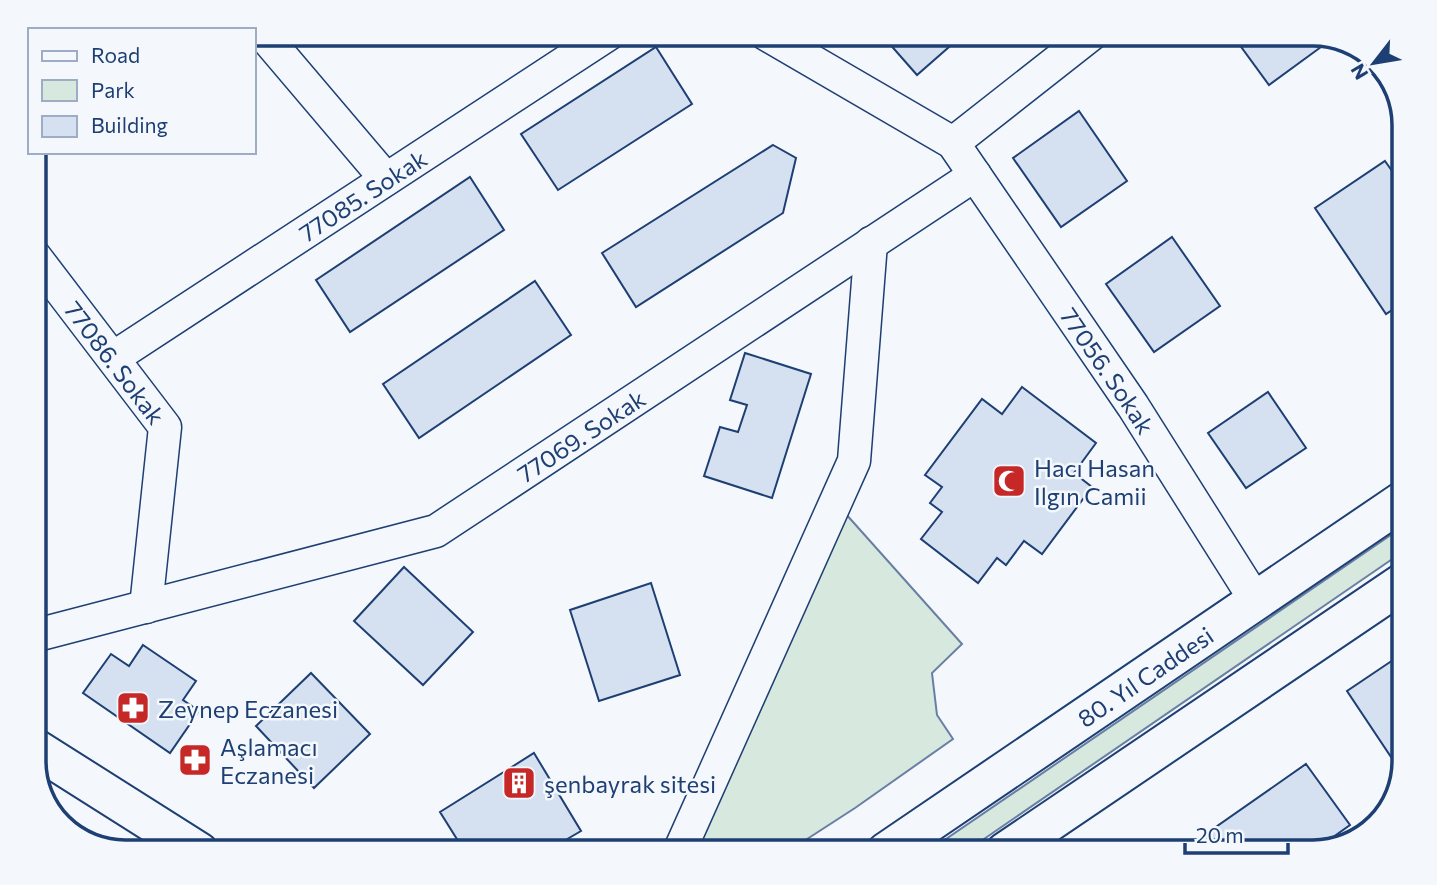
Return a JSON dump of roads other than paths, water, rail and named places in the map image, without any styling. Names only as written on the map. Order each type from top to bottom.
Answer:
[{"type":"main road","name":"80. Yıl Caddesi","points":[[904,840],[1392,508]]},
{"type":"main road","points":[[1023,840],[1392,590]]},
{"type":"main road","points":[[46,755],[180,840]]},
{"type":"street","points":[[272,45],[386,179]]},
{"type":"street","name":"77085. Sokak","points":[[113,358],[592,45]]},
{"type":"street","points":[[785,45],[953,143],[1078,45]]},
{"type":"street","name":"77056. Sokak","points":[[953,143],[1133,406],[1256,601]]},
{"type":"street","name":"77069. Sokak","points":[[46,633],[436,531],[975,174]]},
{"type":"street","points":[[684,840],[854,461],[871,243]]},
{"type":"street","name":"77086. Sokak","points":[[46,271],[165,427],[146,607]]},
{"type":"place","name":"Hacı Hasan Ilgın Camii","points":[[1009,481]]},
{"type":"place","name":"Zeynep Eczanesi","points":[[133,708]]},
{"type":"place","name":"Aşlamacı Eczanesi","points":[[195,760]]},
{"type":"place","name":"şenbayrak sitesi","points":[[519,783]]}]
